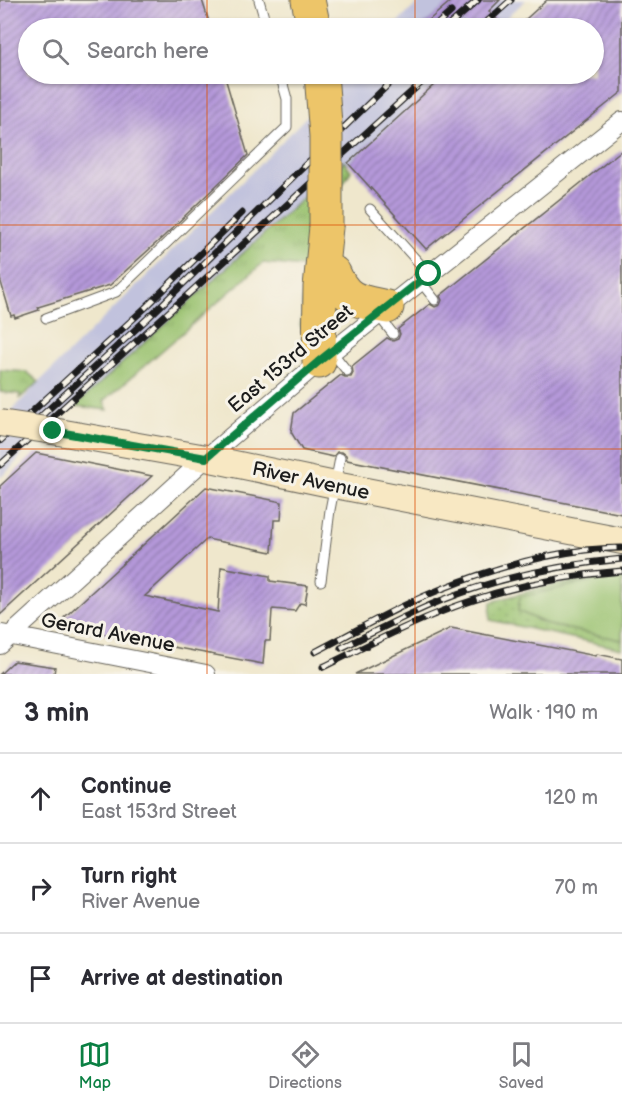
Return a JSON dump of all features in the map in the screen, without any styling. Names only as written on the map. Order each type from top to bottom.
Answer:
[{"type":"highway","points":[[308,0],[312,18]]},
{"type":"highway","points":[[322,84],[326,136],[327,280],[333,358]]},
{"type":"highway","points":[[327,280],[386,318]]},
{"type":"main road","name":"River Avenue","points":[[0,423],[206,458],[622,541]]},
{"type":"street","name":"East 153rd Street","points":[[3,638],[206,458],[386,318],[425,278],[622,121]]},
{"type":"street","name":"Gerard Avenue","points":[[3,638],[207,674]]},
{"type":"lane","points":[[259,0],[264,18]]},
{"type":"lane","points":[[46,318],[116,292],[288,127],[287,99],[283,84]]},
{"type":"lane","points":[[370,209],[425,278],[435,300]]},
{"type":"lane","points":[[321,580],[326,533],[340,458]]},
{"type":"shaded area","points":[[421,0],[526,0],[506,18],[402,18]]},
{"type":"shaded area","points":[[338,84],[435,84],[348,163],[344,161],[301,199],[80,401],[75,403],[0,478],[0,423]]},
{"type":"green space","points":[[344,161],[351,171],[340,188],[305,334],[300,325],[303,267],[263,263],[104,401],[108,410],[75,406]]},
{"type":"green space","points":[[0,370],[27,372],[39,382],[20,398],[20,394],[0,392]]},
{"type":"green space","points":[[622,574],[622,649],[490,620],[491,602],[544,587]]},
{"type":"green space","points":[[622,578],[622,640],[549,625],[518,611],[520,597],[596,580]]},
{"type":"building","points":[[0,0],[202,0],[208,18],[18,18],[18,84],[227,84],[248,155],[110,285],[38,307],[39,310],[15,318],[14,315],[11,316],[0,279]]},
{"type":"building","points":[[452,0],[500,0],[489,11],[496,18],[431,18]]},
{"type":"building","points":[[547,0],[622,0],[622,92],[426,249],[348,163],[435,84],[604,84],[604,18],[527,18]]},
{"type":"building","points":[[622,150],[622,514],[347,460],[346,455],[342,452],[337,452],[333,457],[302,450],[291,432],[294,413],[341,375],[351,377],[352,366],[387,338],[393,341],[398,339],[400,334],[398,329],[430,304],[435,307],[440,305],[442,300],[440,296]]},
{"type":"building","points":[[36,453],[152,476],[0,615],[0,486]]},
{"type":"building","points":[[206,487],[282,502],[281,520],[274,520],[272,552],[207,539],[145,596],[218,612],[221,567],[270,576],[270,581],[308,586],[305,604],[300,603],[295,611],[272,610],[270,641],[265,641],[263,664],[56,625]]},
{"type":"building","points":[[451,628],[622,659],[622,674],[355,674]]},
{"type":"building","points":[[14,661],[55,667],[54,674],[0,674]]},
{"type":"railway","points":[[457,18],[478,0]]},
{"type":"railway","points":[[491,18],[511,0]]},
{"type":"railway","points":[[444,18],[451,12]]},
{"type":"railway","points":[[39,418],[149,317],[389,84]]},
{"type":"railway","points":[[0,465],[420,84]]},
{"type":"railway","points":[[0,441],[145,308],[242,213]]},
{"type":"railway","points":[[315,652],[407,604],[475,577],[548,556],[585,550],[622,548]]},
{"type":"railway","points":[[341,648],[427,606],[484,585],[552,569],[622,559]]},
{"type":"railway","points":[[323,667],[416,622],[474,600],[547,581],[622,571]]},
{"type":"route","points":[[53,431],[206,458],[318,362],[429,274]]}]
